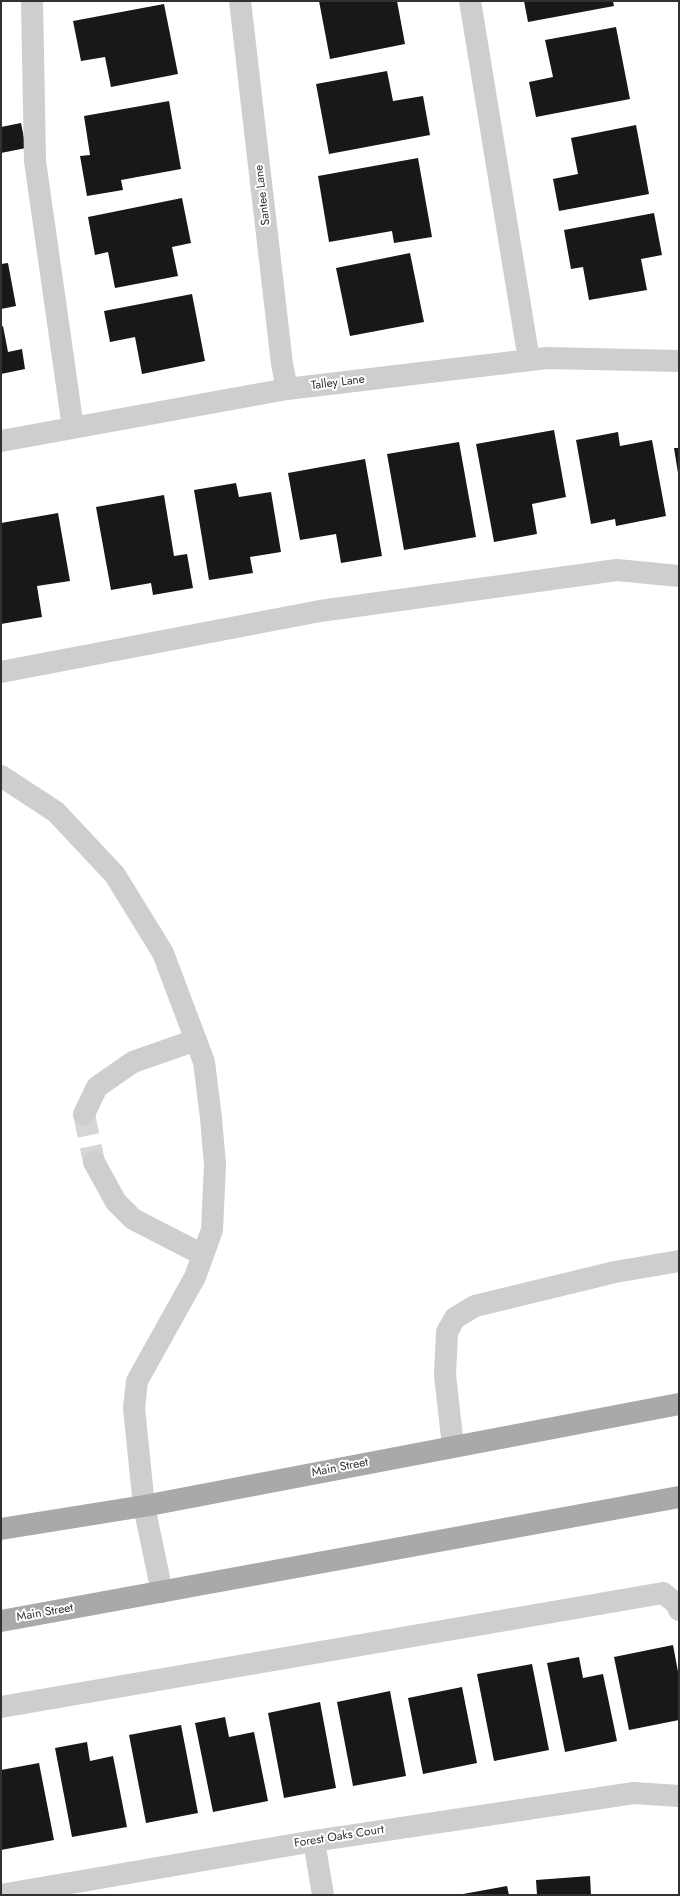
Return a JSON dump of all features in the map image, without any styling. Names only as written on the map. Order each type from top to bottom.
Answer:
[{"type":"main road","name":"Main Street","points":[[1,1529],[144,1506],[679,1404]]},
{"type":"main road","name":"Main Street","points":[[1,1621],[679,1497]]},
{"type":"street","points":[[32,1],[35,161],[74,428]]},
{"type":"street","name":"Santee Lane","points":[[240,1],[282,364],[287,388]]},
{"type":"street","points":[[470,1],[528,360]]},
{"type":"street","name":"Talley Lane","points":[[1,441],[287,388],[546,358],[679,361]]},
{"type":"street","points":[[1,672],[344,607],[617,570],[679,576]]},
{"type":"street","points":[[1,776],[56,812],[115,876],[163,952],[204,1062],[212,1118],[215,1165],[212,1230],[195,1277],[138,1381],[134,1408],[144,1506],[162,1592]]},
{"type":"street","points":[[84,1114],[96,1087],[133,1062],[196,1040]]},
{"type":"street","points":[[94,1162],[116,1202],[133,1219],[203,1256]]},
{"type":"street","points":[[454,1446],[445,1375],[447,1332],[455,1318],[475,1306],[615,1272],[679,1261]]},
{"type":"street","points":[[1,1707],[663,1593],[676,1603],[679,1610]]},
{"type":"street","name":"Forest Oaks Court","points":[[1,1895],[314,1841],[634,1793],[679,1796]]},
{"type":"street","points":[[314,1841],[323,1895]]},
{"type":"building","points":[[319,1],[397,1],[405,44],[330,59]]},
{"type":"building","points":[[524,1],[613,1],[614,6],[528,22]]},
{"type":"building","points":[[164,4],[178,74],[111,87],[105,57],[81,61],[73,21]]},
{"type":"building","points":[[616,27],[630,99],[536,117],[529,82],[553,77],[545,40]]},
{"type":"building","points":[[387,71],[393,101],[423,96],[430,135],[329,154],[316,84]]},
{"type":"building","points":[[169,101],[181,169],[121,180],[123,190],[87,196],[80,156],[90,155],[84,116]]},
{"type":"building","points":[[21,123],[26,148],[1,153],[1,127]]},
{"type":"building","points":[[636,125],[649,194],[559,211],[553,179],[578,174],[571,138]]},
{"type":"building","points":[[418,158],[432,237],[394,243],[392,231],[329,242],[318,176]]},
{"type":"building","points":[[182,198],[191,243],[172,247],[178,276],[115,288],[108,252],[95,255],[88,217]]},
{"type":"building","points":[[654,213],[662,255],[641,259],[647,290],[589,300],[583,267],[571,269],[564,230]]},
{"type":"building","points":[[410,253],[424,322],[350,336],[336,268]]},
{"type":"building","points":[[8,263],[16,306],[1,309],[1,264]]},
{"type":"building","points":[[192,294],[205,361],[142,374],[135,337],[110,342],[104,311]]},
{"type":"building","points":[[3,326],[8,352],[22,349],[25,369],[1,374],[1,327]]},
{"type":"building","points":[[554,430],[566,497],[532,504],[537,534],[494,542],[476,444]]},
{"type":"building","points":[[618,432],[620,446],[652,440],[666,516],[616,526],[615,519],[591,524],[576,440]]},
{"type":"building","points":[[459,442],[476,537],[404,550],[387,454]]},
{"type":"building","points":[[674,448],[679,448],[679,473],[678,473]]},
{"type":"building","points":[[365,459],[382,556],[341,563],[336,534],[300,540],[288,473]]},
{"type":"building","points":[[236,483],[239,497],[271,492],[281,552],[250,557],[253,573],[209,580],[194,490]]},
{"type":"building","points":[[164,495],[174,556],[187,554],[193,588],[153,595],[151,583],[111,590],[96,507]]},
{"type":"building","points":[[58,513],[70,581],[37,586],[42,617],[1,624],[1,523]]},
{"type":"building","points":[[673,1645],[679,1677],[679,1720],[629,1730],[614,1657]]},
{"type":"building","points":[[579,1657],[583,1678],[603,1674],[617,1741],[565,1752],[547,1663]]},
{"type":"building","points":[[532,1664],[549,1750],[494,1761],[477,1674]]},
{"type":"building","points":[[462,1687],[477,1763],[423,1774],[408,1698]]},
{"type":"building","points":[[390,1691],[406,1776],[353,1786],[337,1702]]},
{"type":"building","points":[[320,1702],[336,1788],[284,1798],[268,1713]]},
{"type":"building","points":[[225,1717],[229,1737],[254,1732],[268,1801],[213,1812],[195,1723]]},
{"type":"building","points":[[181,1725],[198,1813],[146,1823],[129,1735]]},
{"type":"building","points":[[87,1742],[90,1761],[113,1756],[127,1827],[72,1837],[55,1748]]},
{"type":"building","points":[[39,1763],[54,1840],[1,1850],[1,1770]]},
{"type":"building","points":[[590,1876],[591,1895],[537,1895],[536,1880]]},
{"type":"building","points":[[507,1886],[509,1895],[463,1895],[463,1894]]},
{"type":"tunnel","points":[[84,1114],[94,1162]]}]
